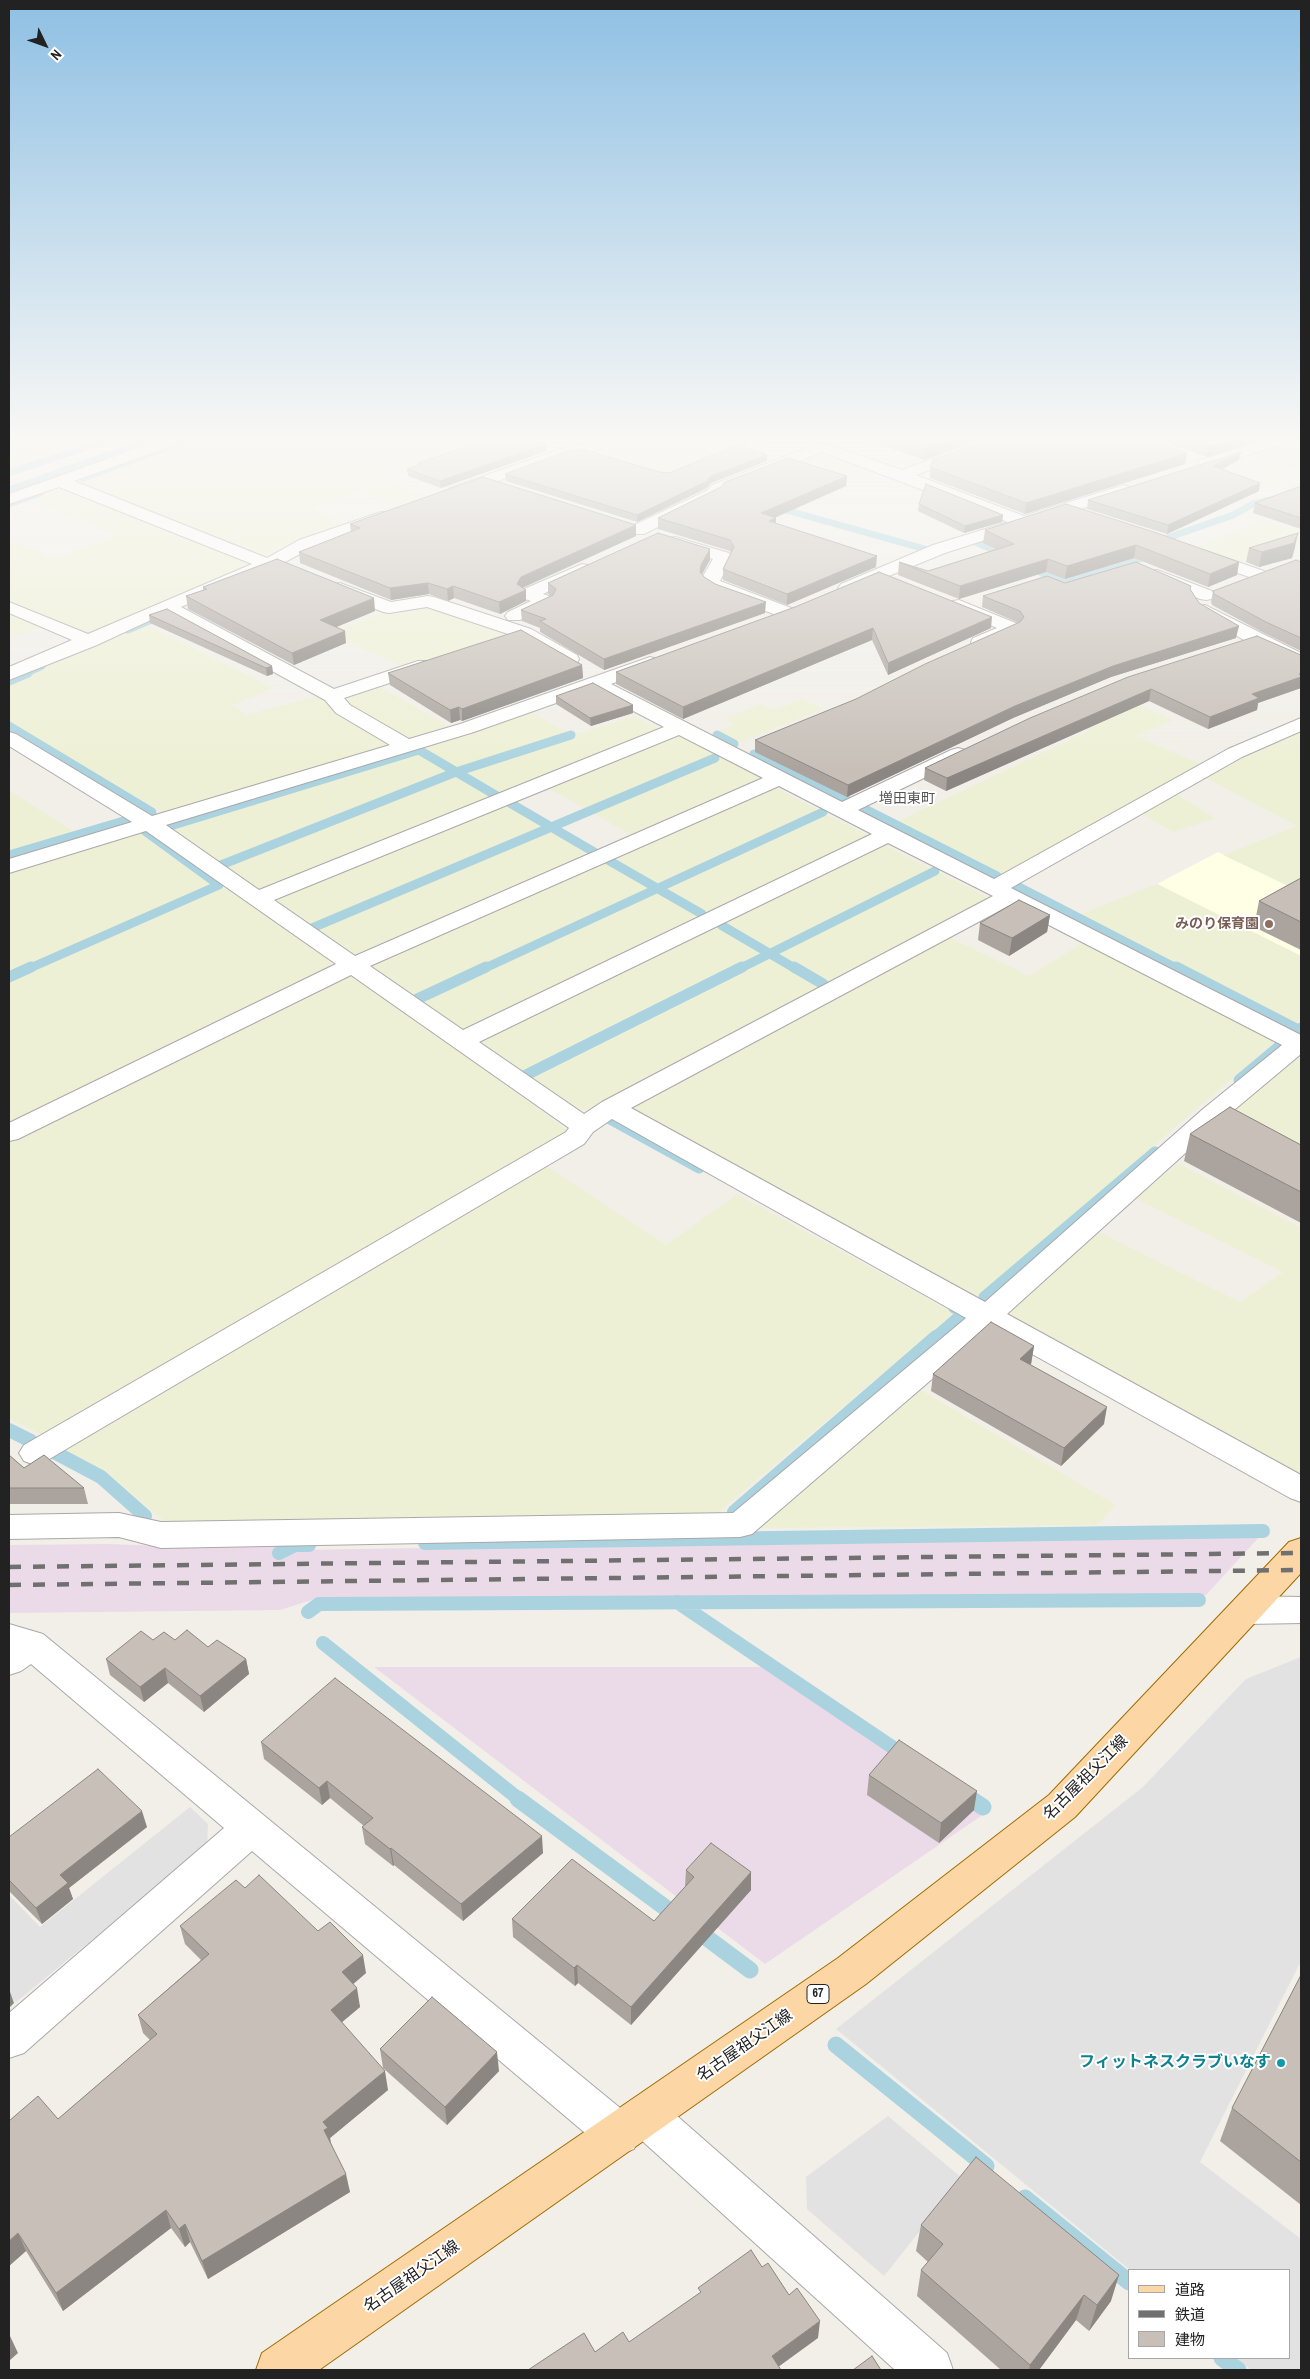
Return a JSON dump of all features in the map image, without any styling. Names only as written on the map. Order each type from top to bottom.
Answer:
[{"type":"main road","name":"名古屋祖父江線","points":[[279,2370],[852,1971],[1062,1806],[1248,1610],[1301,1551]]},
{"type":"street","points":[[235,549],[292,569]]},
{"type":"street","points":[[9,674],[271,563],[296,549]]},
{"type":"street","points":[[698,549],[723,557],[712,576],[711,583],[722,590],[788,613]]},
{"type":"street","points":[[834,594],[939,549]]},
{"type":"street","points":[[1186,549],[1258,575]]},
{"type":"street","points":[[497,633],[546,601],[528,594],[596,563]]},
{"type":"street","points":[[1144,569],[1206,595]]},
{"type":"street","points":[[1275,570],[1199,599],[1204,609],[1256,639],[1301,660]]},
{"type":"street","points":[[879,575],[906,585]]},
{"type":"street","points":[[327,583],[389,608],[428,601],[497,633],[524,633],[602,679]]},
{"type":"street","points":[[961,606],[990,597]]},
{"type":"street","points":[[943,599],[1012,628],[959,651]]},
{"type":"street","points":[[760,624],[806,606]]},
{"type":"street","points":[[9,607],[90,641]]},
{"type":"street","points":[[168,607],[332,696],[343,709],[407,746]]},
{"type":"street","points":[[1229,648],[1256,639]]},
{"type":"street","points":[[9,866],[407,746],[554,699],[602,679],[667,657]]},
{"type":"street","points":[[332,696],[442,660]]},
{"type":"street","points":[[9,1526],[118,1525],[161,1535],[740,1525],[986,1317],[1212,1115],[1300,1044],[781,778],[739,749],[681,727],[601,687],[602,679]]},
{"type":"street","points":[[35,1453],[575,1138],[584,1126],[611,1108],[1002,892],[1235,753],[1288,728],[1301,724]]},
{"type":"street","points":[[256,899],[681,727]]},
{"type":"street","points":[[9,738],[150,824],[351,966],[584,1126]]},
{"type":"street","points":[[842,810],[976,746]]},
{"type":"street","points":[[9,1133],[351,966],[781,778]]},
{"type":"street","points":[[461,1041],[889,834]]},
{"type":"street","points":[[611,1108],[1301,1490]]},
{"type":"street","points":[[1248,1610],[1301,1610]]},
{"type":"street","points":[[16,1648],[252,1827],[632,2125],[930,2370]]},
{"type":"street","points":[[9,2039],[252,1827]]},
{"type":"shaded area","points":[[9,549],[32,549],[55,558],[79,549],[218,549],[246,560],[242,570],[133,613],[139,616],[95,634],[85,635],[9,603]]},
{"type":"shaded area","points":[[243,549],[281,549],[266,558]]},
{"type":"shaded area","points":[[1195,549],[1284,549],[1237,563]]},
{"type":"shaded area","points":[[428,605],[511,634],[403,667],[330,633],[384,613]]},
{"type":"shaded area","points":[[9,613],[41,627],[9,639]]},
{"type":"shaded area","points":[[147,625],[274,688],[232,705],[246,715],[318,696],[332,710],[390,742],[387,746],[162,812],[9,723],[9,682]]},
{"type":"shaded area","points":[[377,685],[448,726],[408,738],[354,707],[344,695]]},
{"type":"shaded area","points":[[1110,691],[1173,720],[1136,736],[1203,765],[1003,875],[896,822],[1091,730],[1056,714]]},
{"type":"shaded area","points":[[802,699],[823,709],[738,743],[716,732],[734,725],[724,719],[761,704],[773,710]]},
{"type":"shaded area","points":[[532,712],[570,734],[456,770],[420,748]]},
{"type":"shaded area","points":[[634,716],[661,730],[502,794],[460,772]]},
{"type":"shaded area","points":[[1301,729],[1301,892],[1223,855],[1297,826],[1204,777],[1246,752]]},
{"type":"shaded area","points":[[678,734],[717,753],[586,809],[546,787]]},
{"type":"shaded area","points":[[419,752],[452,771],[218,864],[168,829]]},
{"type":"shaded area","points":[[723,757],[765,779],[631,835],[591,812]]},
{"type":"shaded area","points":[[455,774],[495,797],[262,891],[256,891],[222,867]]},
{"type":"shaded area","points":[[776,788],[820,810],[659,885],[613,857]]},
{"type":"shaded area","points":[[9,790],[74,832],[9,852]]},
{"type":"shaded area","points":[[1175,793],[1215,818],[1173,832],[1140,813]]},
{"type":"shaded area","points":[[505,803],[547,827],[309,927],[271,902],[273,898]]},
{"type":"shaded area","points":[[825,814],[872,837],[707,912],[665,888]]},
{"type":"shaded area","points":[[551,830],[590,852],[351,957],[314,930]]},
{"type":"shaded area","points":[[139,833],[212,885],[9,973],[9,873]]},
{"type":"shaded area","points":[[885,845],[932,869],[770,949],[725,923]]},
{"type":"shaded area","name":"みのり保育園","points":[[1218,852],[1301,892],[1301,956],[1157,884]]},
{"type":"shaded area","points":[[604,861],[651,888],[411,998],[368,967],[371,963]]},
{"type":"shaded area","points":[[940,873],[992,899],[831,984],[777,953]]},
{"type":"shaded area","points":[[1157,884],[1301,956],[1301,1019],[1294,1024],[1079,915]]},
{"type":"shaded area","points":[[226,887],[331,961],[329,968],[9,1125],[9,982]]},
{"type":"shaded area","points":[[657,891],[700,916],[458,1031],[417,1002]]},
{"type":"shaded area","points":[[717,927],[762,953],[519,1074],[475,1042]]},
{"type":"shaded area","points":[[949,937],[1029,976],[1084,942],[1277,1040],[977,1297],[630,1110],[630,1104]]},
{"type":"shaded area","points":[[769,957],[823,989],[591,1110],[569,1108],[528,1079]]},
{"type":"shaded area","points":[[344,974],[353,974],[566,1129],[565,1137],[46,1437],[9,1419],[9,1142]]},
{"type":"shaded area","points":[[1301,1057],[1301,1169],[1218,1125]]},
{"type":"shaded area","points":[[542,1163],[666,1245],[737,1194],[954,1313],[712,1518],[165,1522],[106,1472],[63,1449]]},
{"type":"shaded area","points":[[1178,1163],[1301,1228],[1301,1477],[1013,1318],[1010,1311],[1099,1232],[1240,1302],[1283,1272],[1136,1199]]},
{"type":"shaded area","points":[[919,1389],[1116,1505],[1097,1525],[759,1528]]},
{"type":"shaded area","points":[[1261,1535],[1206,1595],[315,1599],[280,1610],[9,1613],[9,1545],[107,1544],[165,1546],[270,1544],[296,1550]]},
{"type":"shaded area","points":[[1301,1657],[1301,1961],[1200,2162],[1301,2239],[1301,2370],[1251,2370],[1237,2359],[1290,2359],[1290,2269],[1129,2269],[836,2029],[1143,1787],[1246,1679]]},
{"type":"shaded area","points":[[374,1667],[764,1667],[984,1814],[765,1964]]},
{"type":"shaded area","points":[[190,1807],[208,1824],[207,1846],[16,2002],[9,1994],[9,1895],[40,1927]]},
{"type":"shaded area","points":[[888,2116],[962,2178],[884,2276],[807,2209],[806,2177]]},
{"type":"building","points":[[307,549],[583,549],[521,577],[517,584],[526,590],[499,602],[453,586],[447,589],[428,583],[390,588],[299,552]]},
{"type":"building","points":[[623,549],[710,549],[701,565],[700,572],[704,577],[715,584],[766,602],[604,659],[540,621],[546,619],[521,610],[553,595],[556,589],[548,583]]},
{"type":"building","points":[[733,549],[855,549],[877,556],[787,594],[723,569]]},
{"type":"building","points":[[998,549],[1123,549],[1067,566],[1048,559],[960,586],[899,562],[928,571]]},
{"type":"building","points":[[1146,549],[1202,549],[1239,562],[1210,574]]},
{"type":"building","points":[[1252,549],[1273,549],[1262,552]]},
{"type":"building","points":[[277,559],[374,598],[320,620],[345,631],[292,653],[186,596],[207,589],[203,587]]},
{"type":"building","points":[[1296,560],[1301,562],[1301,638],[1266,622],[1214,594],[1213,591]]},
{"type":"building","points":[[1136,562],[1191,586],[1190,589],[1199,603],[1239,626],[1113,666],[1015,706],[848,785],[755,740],[856,699],[925,664],[1020,622],[1024,617],[1020,611],[983,596],[1047,576],[1065,583]]},
{"type":"building","points":[[879,572],[992,617],[888,663],[873,628],[683,707],[616,672],[795,607]]},
{"type":"building","points":[[167,609],[272,666],[266,668],[149,615]]},
{"type":"building","points":[[521,630],[582,665],[462,709],[459,707],[450,710],[388,673]]},
{"type":"building","points":[[1257,636],[1301,655],[1301,673],[1299,674],[1301,677],[1252,694],[1259,698],[1210,717],[1151,689],[947,778],[925,768],[1030,718],[1128,677]]},
{"type":"building","points":[[593,683],[633,705],[590,718],[556,696]]},
{"type":"building","points":[[1301,878],[1301,922],[1259,901]]},
{"type":"building","points":[[1019,900],[1050,915],[1012,938],[980,923]]},
{"type":"building","points":[[1230,1107],[1301,1145],[1301,1192],[1190,1134]]},
{"type":"building","points":[[991,1322],[1034,1346],[1020,1359],[1107,1407],[1064,1448],[933,1374]]},
{"type":"building","points":[[9,1455],[24,1468],[44,1455],[84,1488],[9,1488]]},
{"type":"building","points":[[187,1630],[208,1647],[217,1640],[246,1659],[200,1696],[165,1668],[140,1687],[106,1659],[141,1631],[153,1640],[164,1632],[175,1640]]},
{"type":"building","points":[[335,1678],[542,1836],[461,1904],[362,1827],[373,1818],[327,1781],[319,1788],[261,1742]]},
{"type":"building","points":[[899,1740],[977,1791],[941,1823],[869,1775]]},
{"type":"building","points":[[98,1769],[142,1811],[60,1875],[68,1883],[36,1908],[9,1880],[9,1837]]},
{"type":"building","points":[[711,1843],[751,1872],[631,2007],[577,1965],[574,1968],[512,1919],[572,1859],[654,1921],[694,1877],[686,1870]]},
{"type":"building","points":[[259,1875],[318,1931],[330,1922],[363,1955],[342,1972],[357,1988],[331,2010],[385,2071],[323,2122],[328,2128],[324,2130],[346,2174],[202,2261],[185,2224],[179,2229],[166,2210],[56,2293],[18,2233],[9,2241],[9,2121],[38,2096],[58,2119],[157,2034],[138,2015],[209,1954],[180,1926],[236,1880],[245,1888]]},
{"type":"building","name":"フィットネスクラブいなす","points":[[1301,1975],[1301,2162],[1232,2108]]},
{"type":"building","points":[[432,1997],[497,2052],[445,2107],[380,2049]]},
{"type":"building","points":[[976,2157],[1119,2275],[1097,2305],[1084,2295],[1030,2365],[921,2270],[943,2244],[921,2225]]},
{"type":"building","points":[[751,2250],[762,2267],[768,2263],[789,2295],[797,2288],[820,2321],[772,2356],[781,2370],[528,2370],[584,2333],[595,2352],[623,2332],[629,2342],[701,2292],[698,2288]]},
{"type":"building","points":[[872,2356],[881,2370],[853,2370]]},
{"type":"waterway","points":[[991,549],[1006,556]]},
{"type":"waterway","points":[[1030,567],[1046,575],[1072,580],[1153,555]]},
{"type":"waterway","points":[[128,630],[159,617]]},
{"type":"waterway","points":[[25,674],[42,666]]},
{"type":"waterway","points":[[9,681],[28,673]]},
{"type":"waterway","points":[[9,726],[152,812]]},
{"type":"waterway","points":[[456,772],[571,735]]},
{"type":"waterway","points":[[717,735],[734,744]]},
{"type":"waterway","points":[[167,827],[419,750],[456,772]]},
{"type":"waterway","points":[[754,754],[846,799]]},
{"type":"waterway","points":[[551,827],[715,758]]},
{"type":"waterway","points":[[221,865],[456,772]]},
{"type":"waterway","points":[[456,772],[497,796]]},
{"type":"waterway","points":[[510,803],[551,827]]},
{"type":"waterway","points":[[861,807],[997,876]]},
{"type":"waterway","points":[[657,888],[823,812]]},
{"type":"waterway","points":[[9,855],[127,820]]},
{"type":"waterway","points":[[312,928],[551,827]]},
{"type":"waterway","points":[[551,827],[594,852]]},
{"type":"waterway","points":[[28,969],[219,885],[145,831]]},
{"type":"waterway","points":[[608,860],[657,888]]},
{"type":"waterway","points":[[770,954],[935,871]]},
{"type":"waterway","points":[[1015,885],[1178,969]]},
{"type":"waterway","points":[[483,969],[657,888]]},
{"type":"waterway","points":[[657,888],[702,914]]},
{"type":"waterway","points":[[721,925],[770,954]]},
{"type":"waterway","points":[[739,969],[770,954]]},
{"type":"waterway","points":[[770,954],[796,969]]},
{"type":"waterway","points":[[9,977],[31,967]]},
{"type":"waterway","points":[[413,1001],[486,967]]},
{"type":"waterway","points":[[524,1076],[742,967]]},
{"type":"waterway","points":[[794,967],[823,984]]},
{"type":"waterway","points":[[1176,967],[1298,1030],[1301,1028]]},
{"type":"waterway","points":[[1239,1080],[1282,1044]]},
{"type":"waterway","points":[[610,1119],[699,1168]]},
{"type":"waterway","points":[[984,1297],[1155,1152]]},
{"type":"waterway","points":[[934,1338],[963,1313],[954,1308]]},
{"type":"waterway","points":[[734,1512],[936,1337]]},
{"type":"waterway","points":[[9,1430],[31,1441]]},
{"type":"waterway","points":[[54,1452],[101,1477],[145,1516]]},
{"type":"waterway","points":[[425,1543],[1263,1531]]},
{"type":"waterway","points":[[279,1553],[295,1545],[309,1545]]},
{"type":"waterway","points":[[678,1602],[1199,1600]]},
{"type":"waterway","points":[[308,1612],[319,1604],[678,1602]]},
{"type":"waterway","points":[[678,1602],[904,1755]]},
{"type":"waterway","points":[[323,1643],[520,1800]]},
{"type":"waterway","points":[[963,1794],[973,1800]]},
{"type":"waterway","points":[[518,1799],[678,1917]]},
{"type":"waterway","points":[[971,1799],[983,1807]]},
{"type":"waterway","points":[[695,1929],[750,1970]]},
{"type":"waterway","points":[[836,2045],[986,2166]]},
{"type":"waterway","points":[[1025,2198],[1128,2281]]},
{"type":"waterway","points":[[1223,2359],[1238,2370]]},
{"type":"railway","points":[[9,1567],[1301,1553]]},
{"type":"railway","points":[[9,1585],[1301,1570]]},
{"type":"place","name":"みのり保育園","points":[[1269,924]]},
{"type":"place","name":"フィットネスクラブいなす","points":[[1281,2063]]},
{"type":"district","name":"増田東町","points":[[907,799]]}]
